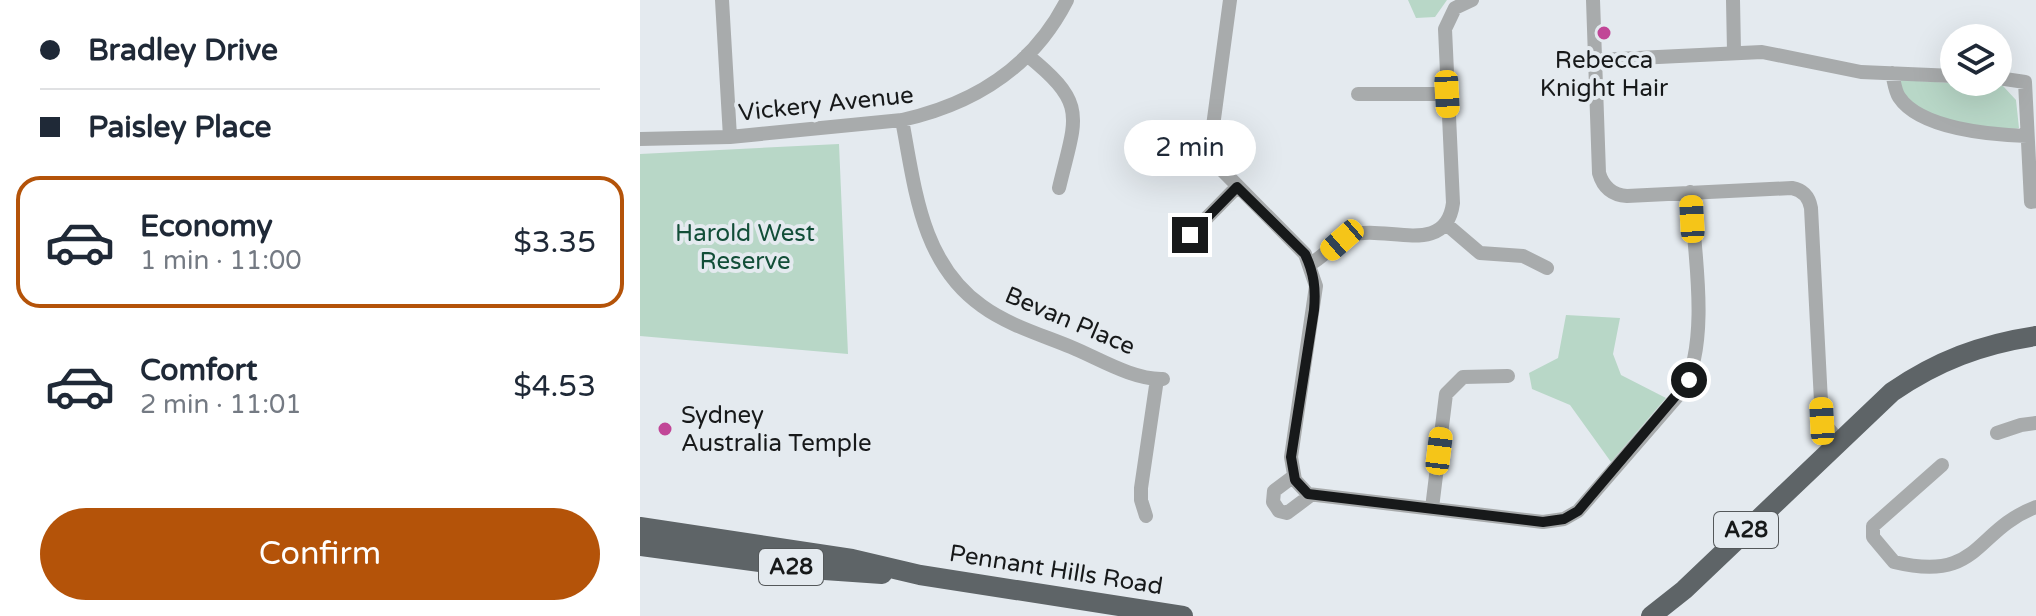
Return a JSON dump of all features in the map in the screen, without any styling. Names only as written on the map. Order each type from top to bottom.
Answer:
[{"type":"highway","name":"A28","points":[[1651,616],[1684,590],[1892,392],[1921,372],[1969,351],[2036,336]]},
{"type":"highway","name":"Pennant Hills Road","points":[[640,527],[852,559],[920,575],[1147,613],[1183,616]]},
{"type":"highway","name":"Pennant Hills Road","points":[[640,546],[852,574],[920,575]]},
{"type":"street","points":[[722,0],[730,137]]},
{"type":"street","name":"Vickery Avenue","points":[[640,139],[730,137],[902,120],[954,106],[993,83],[1027,55],[1067,0]]},
{"type":"street","points":[[1230,0],[1211,141],[1216,161],[1237,187],[1305,254],[1310,264],[1316,286],[1291,457],[1294,476],[1308,494],[1543,522],[1572,516],[1682,391],[1693,368],[1699,329],[1690,192]]},
{"type":"street","points":[[1310,264],[1350,235],[1423,235],[1439,231],[1446,224],[1453,203],[1445,29],[1455,8],[1472,0]]},
{"type":"street","points":[[1593,0],[1599,173],[1606,187],[1621,196],[1792,188],[1809,199],[1822,421],[1839,441]]},
{"type":"street","points":[[1733,0],[1734,51]]},
{"type":"street","points":[[1596,60],[1734,51],[1766,52],[1856,71],[1940,75]]},
{"type":"street","points":[[1027,55],[1056,78],[1069,96],[1074,115],[1059,188]]},
{"type":"street","points":[[1892,73],[1897,95],[1918,114],[1979,133],[2027,136]]},
{"type":"street","points":[[2012,80],[2025,82],[2031,202],[2036,201]]},
{"type":"street","points":[[1358,94],[1447,94]]},
{"type":"street","name":"Bevan Place","points":[[902,120],[921,217],[928,237],[946,270],[968,294],[998,316],[1127,371],[1160,379],[1141,488],[1146,516]]},
{"type":"street","points":[[1190,235],[1237,187]]},
{"type":"street","points":[[1446,224],[1480,253],[1523,256],[1547,268]]},
{"type":"street","points":[[1432,508],[1446,394],[1463,377],[1508,376]]},
{"type":"street","points":[[1997,433],[2036,423]]},
{"type":"street","points":[[1942,465],[1873,526],[1873,537],[1894,562],[1924,568],[1957,562],[1975,553],[2009,522],[2036,507]]},
{"type":"street","points":[[1294,476],[1274,491],[1273,502],[1279,511],[1287,513],[1311,495]]},
{"type":"green space","points":[[1408,0],[1447,0],[1435,17],[1416,18]]},
{"type":"green space","points":[[1901,80],[1940,82],[1940,96],[2012,96],[2016,100],[2019,128],[1978,126],[1928,113],[1907,101],[1899,83]]},
{"type":"green space","name":"Harold West Reserve","points":[[839,144],[848,354],[640,336],[640,154]]},
{"type":"green space","points":[[1566,315],[1620,318],[1613,354],[1621,375],[1666,398],[1611,462],[1570,405],[1532,389],[1529,373],[1558,358]]},
{"type":"place","name":"Rebecca Knight Hair","points":[[1604,33]]},
{"type":"place","name":"Sydney Australia Temple","points":[[665,429]]},
{"type":"route","points":[[1190,235],[1237,187],[1305,254],[1310,264],[1316,286],[1314,310],[1291,457],[1295,480],[1308,494],[1543,522],[1558,521],[1578,511],[1689,380]]}]
